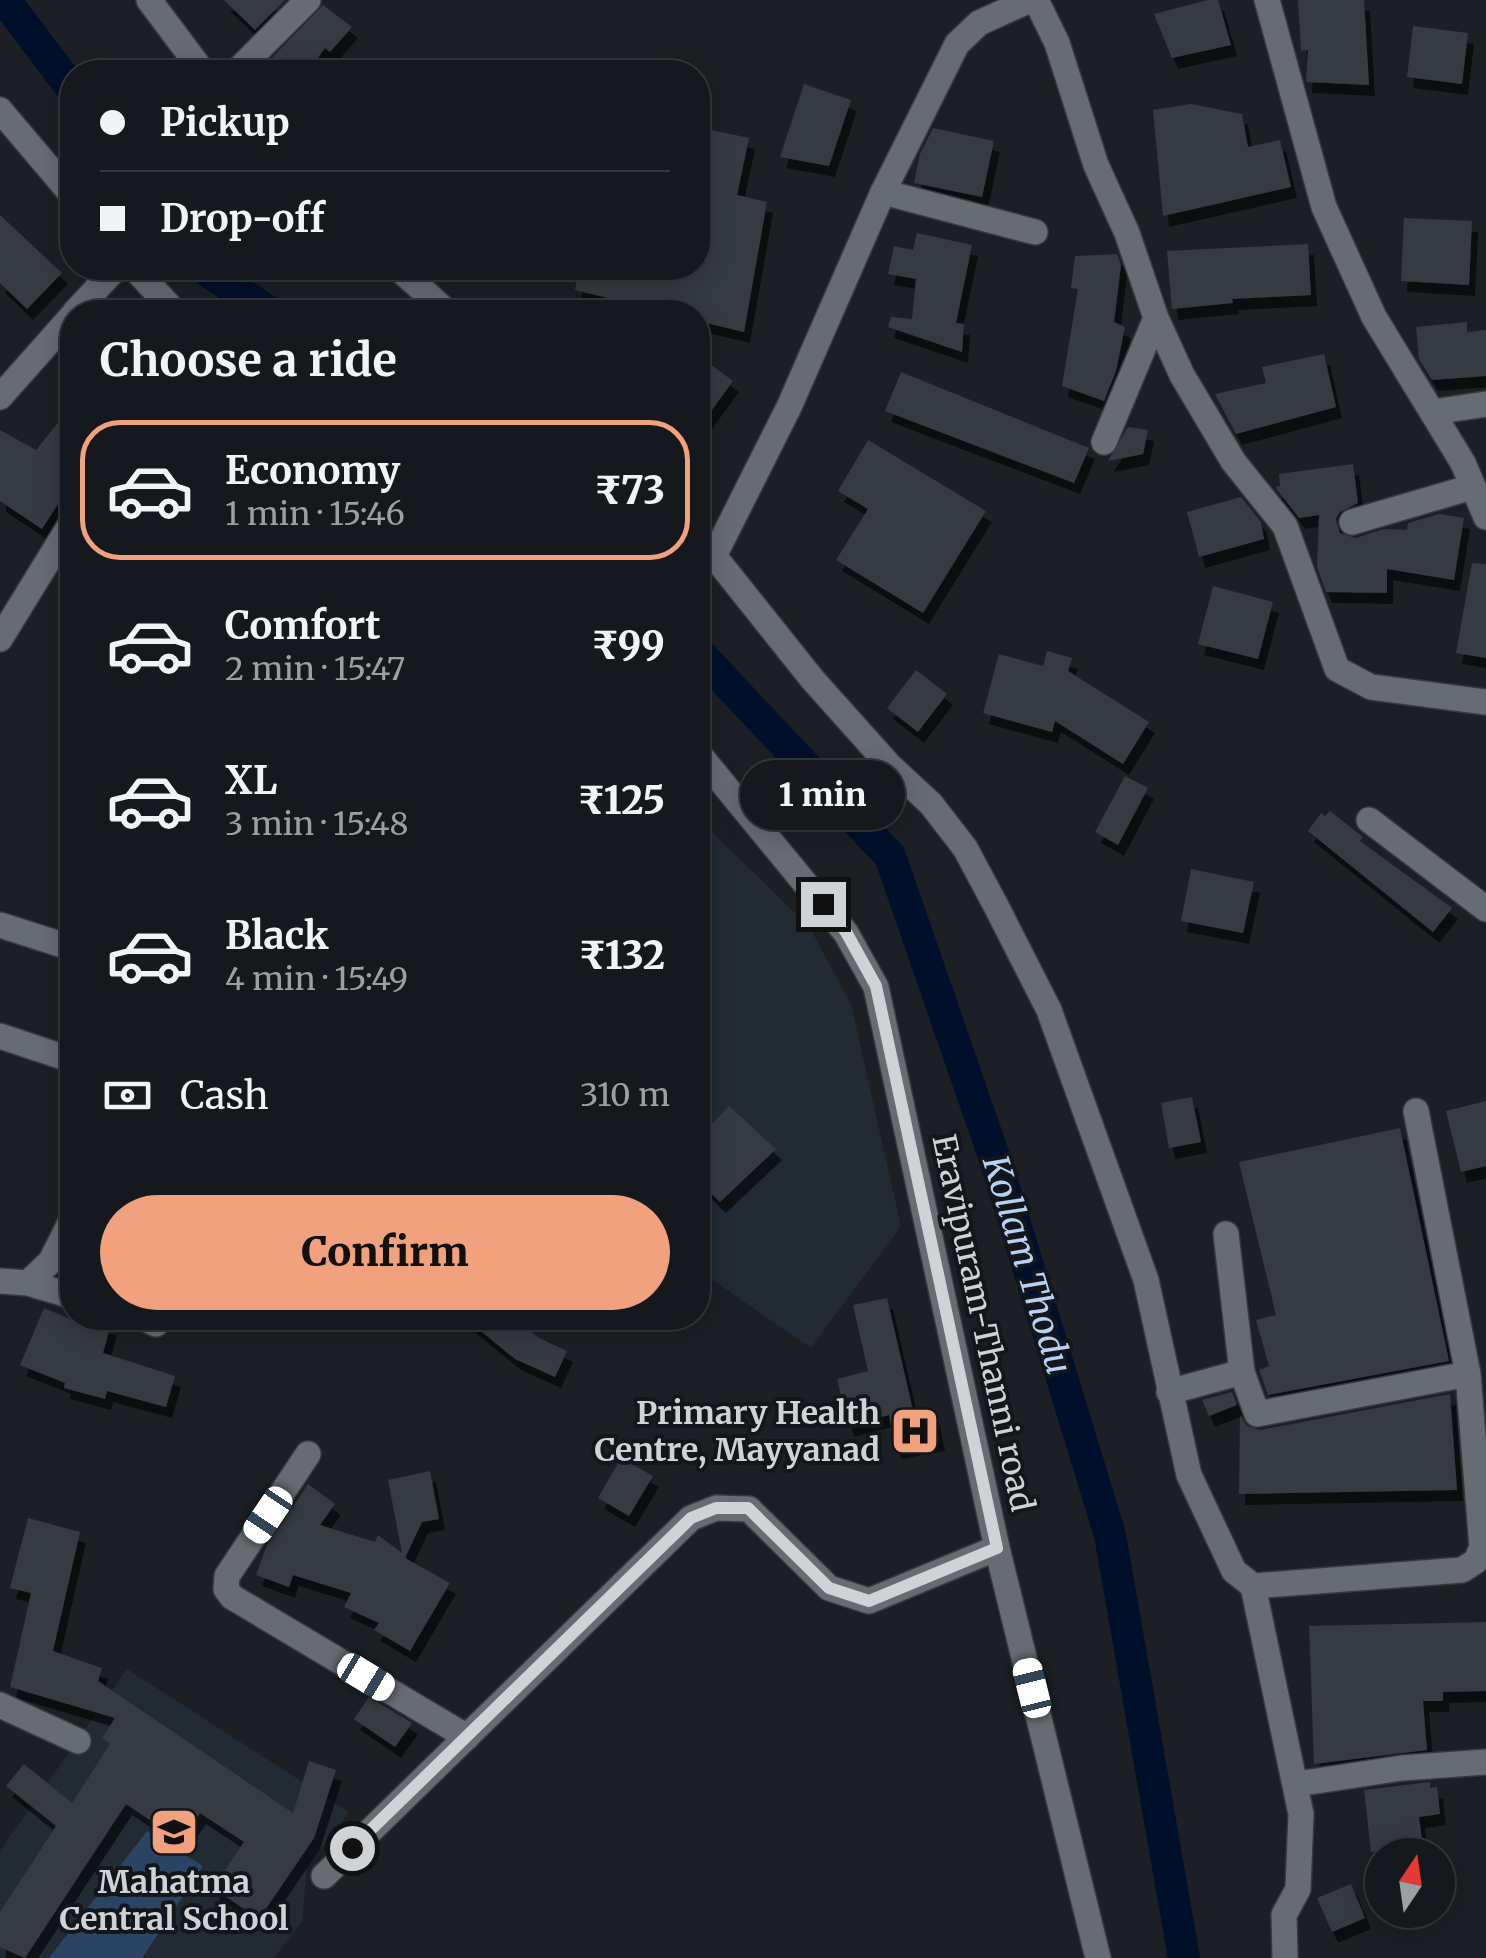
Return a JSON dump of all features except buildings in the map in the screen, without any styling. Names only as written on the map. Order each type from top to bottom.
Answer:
[{"type":"street","points":[[148,0],[193,60]]},
{"type":"street","points":[[248,60],[308,0]]},
{"type":"street","points":[[710,541],[789,407],[883,192],[957,44],[979,23],[1033,0],[1058,44],[1096,165],[1127,234],[1156,318],[1182,375],[1233,461],[1285,526],[1337,670],[1371,687],[1486,702]]},
{"type":"street","points":[[1267,0],[1324,208],[1374,317],[1433,412],[1486,517]]},
{"type":"street","points":[[0,110],[60,181]]},
{"type":"street","points":[[883,192],[1034,232]]},
{"type":"street","points":[[87,300],[105,280]]},
{"type":"street","points":[[145,280],[164,300]]},
{"type":"street","points":[[411,280],[434,300]]},
{"type":"street","points":[[1104,442],[1156,318]]},
{"type":"street","points":[[0,397],[60,330]]},
{"type":"street","points":[[1433,412],[1486,404]]},
{"type":"street","points":[[1352,522],[1472,487]]},
{"type":"street","points":[[0,640],[60,542]]},
{"type":"street","points":[[710,553],[813,680],[890,766],[931,804],[965,848],[1049,1010],[1146,1280],[1189,1475],[1234,1571],[1253,1586],[1297,1784],[1302,1860],[1298,1890],[1284,1914],[1285,1958]]},
{"type":"street","name":"Eravipuram-Thanni road","points":[[710,768],[846,932],[876,986],[997,1548],[1098,1958]]},
{"type":"street","points":[[1370,820],[1486,909]]},
{"type":"street","points":[[0,925],[60,944]]},
{"type":"street","points":[[0,1036],[60,1056]]},
{"type":"street","points":[[1253,1586],[1462,1570],[1476,1561],[1482,1547],[1468,1374],[1416,1111]]},
{"type":"street","points":[[1226,1234],[1242,1372],[1257,1414],[1468,1374]]},
{"type":"street","points":[[28,1283],[52,1261],[60,1244]]},
{"type":"street","points":[[0,1281],[28,1283],[60,1292]]},
{"type":"street","points":[[1169,1392],[1242,1372]]},
{"type":"street","points":[[308,1454],[227,1576],[226,1589],[232,1597],[467,1737]]},
{"type":"street","points":[[324,1876],[691,1518],[716,1508],[748,1508],[829,1588],[869,1601],[997,1548]]},
{"type":"street","points":[[0,1705],[78,1741]]},
{"type":"street","points":[[1297,1784],[1402,1768],[1486,1762]]},
{"type":"shaded area","points":[[710,830],[810,928],[851,1004],[901,1226],[811,1348],[710,1278]]},
{"type":"shaded area","name":"Mahatma Central School","points":[[127,1669],[349,1812],[307,1867],[302,1921],[274,1958],[0,1958],[0,1851]]},
{"type":"shaded area","points":[[147,1831],[203,1866],[142,1958],[49,1958]]},
{"type":"waterway","name":"Kollam Thodu","points":[[5,0],[60,73]]},
{"type":"waterway","name":"Kollam Thodu","points":[[221,280],[251,300]]},
{"type":"waterway","name":"Kollam Thodu","points":[[710,665],[890,856],[998,1168],[1110,1535],[1184,1958]]},
{"type":"place","name":"Primary Health Centre, Mayyanad","points":[[915,1431]]},
{"type":"place","name":"Mahatma Central School","points":[[174,1832]]},
{"type":"route","points":[[352,1848],[691,1518],[716,1508],[748,1508],[829,1588],[869,1601],[997,1548],[876,986],[846,932],[823,904]]}]
